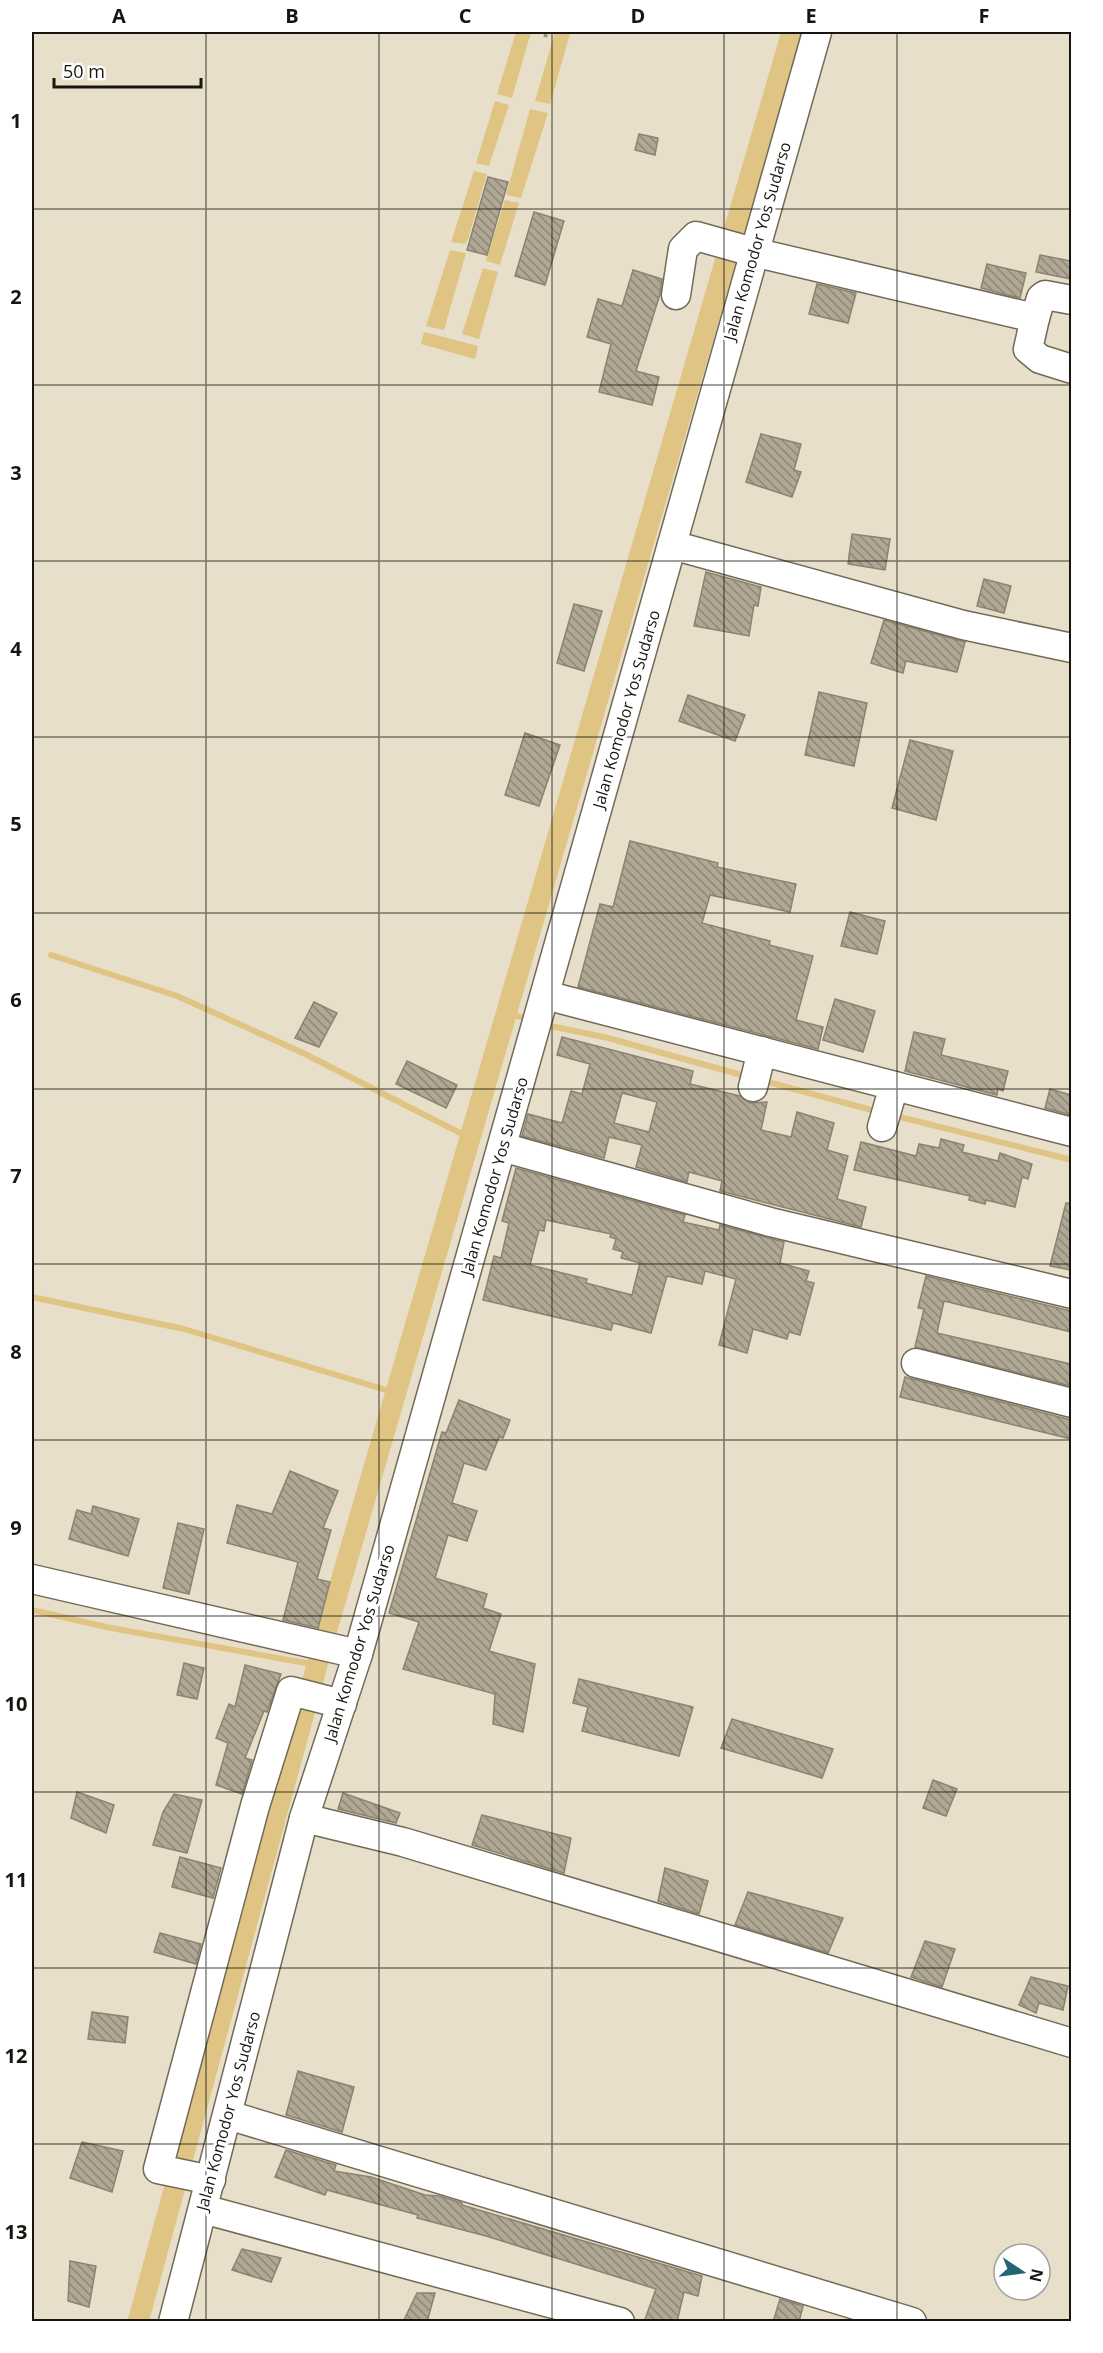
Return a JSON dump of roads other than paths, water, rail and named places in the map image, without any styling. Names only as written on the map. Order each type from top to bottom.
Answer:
[{"type":"street","name":"Jalan Komodor Yos Sudarso","points":[[173,2322],[203,2209],[203,2178],[228,2115],[334,1702],[351,1653],[502,1147],[672,545],[746,250],[817,32]]},
{"type":"street","points":[[676,295],[683,249],[696,236],[746,250],[1035,318]]},
{"type":"street","points":[[1071,300],[1045,295],[1041,298],[1028,349],[1040,359],[1071,369]]},
{"type":"street","points":[[672,545],[963,625],[1071,648]]},
{"type":"street","points":[[545,995],[758,1068],[888,1105],[1071,1132]]},
{"type":"street","points":[[502,1147],[770,1222],[1071,1294]]},
{"type":"street","points":[[916,1363],[1071,1403]]},
{"type":"street","points":[[32,1579],[351,1653]]},
{"type":"street","points":[[203,2178],[158,2169],[255,1806],[291,1691],[334,1702]]},
{"type":"street","points":[[304,1818],[403,1842],[1071,2043]]},
{"type":"street","points":[[228,2115],[912,2322]]},
{"type":"street","points":[[203,2209],[620,2322]]},
{"type":"waterway","points":[[138,2322],[325,1636],[792,32]]},
{"type":"waterway","points":[[51,955],[177,996],[303,1053],[470,1138]]},
{"type":"waterway","points":[[507,1013],[521,1017]]},
{"type":"waterway","points":[[555,1027],[608,1038],[749,1077]]},
{"type":"waterway","points":[[761,1080],[879,1112]]},
{"type":"waterway","points":[[892,1115],[1072,1160]]},
{"type":"waterway","points":[[32,1297],[184,1329],[396,1393]]},
{"type":"waterway","points":[[32,1610],[111,1628],[317,1665]]}]
